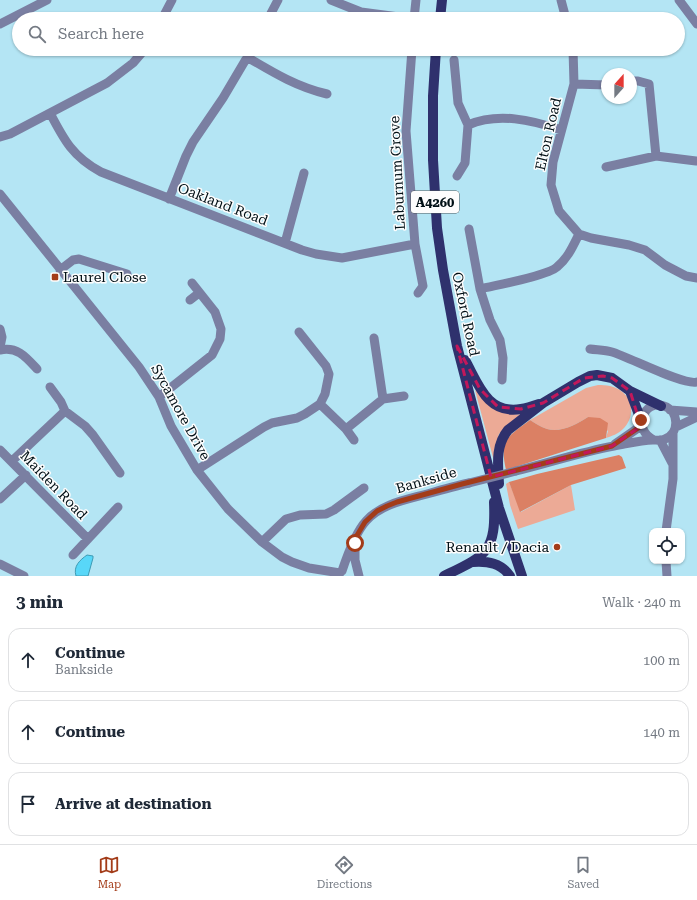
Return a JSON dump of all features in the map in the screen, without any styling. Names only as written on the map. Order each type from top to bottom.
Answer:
[{"type":"main road","points":[[441,12],[442,0]]},
{"type":"main road","name":"Oxford Road","points":[[436,56],[432,130],[437,228],[443,270],[458,346],[493,482],[522,576]]},
{"type":"main road","points":[[458,346],[480,389],[486,398],[492,403],[498,407],[514,410],[543,403]]},
{"type":"main road","points":[[500,508],[497,462],[498,449],[504,435],[513,425],[529,415],[543,403],[578,382],[590,376],[597,376],[612,378],[630,391],[665,408]]},
{"type":"main road","points":[[630,391],[641,423]]},
{"type":"main road","points":[[444,576],[473,562],[484,552],[492,538],[495,524],[493,482]]},
{"type":"main road","points":[[473,562],[496,564],[507,571],[510,576]]},
{"type":"street","points":[[23,12],[46,0]]},
{"type":"street","points":[[166,12],[172,0]]},
{"type":"street","points":[[272,12],[278,0]]},
{"type":"street","points":[[331,0],[361,12]]},
{"type":"street","points":[[415,12],[416,0]]},
{"type":"street","points":[[561,0],[564,12]]},
{"type":"street","points":[[679,0],[697,24]]},
{"type":"street","points":[[0,24],[12,18]]},
{"type":"street","points":[[0,137],[10,134],[107,83],[133,63],[139,56]]},
{"type":"street","points":[[169,199],[192,142],[223,98],[248,56]]},
{"type":"street","points":[[254,56],[287,80],[311,90],[327,94]]},
{"type":"street","name":"Laburnum Grove","points":[[411,56],[406,131],[415,244],[423,286],[418,293]]},
{"type":"street","name":"Elton Road","points":[[573,56],[574,84],[553,162],[551,185],[558,210],[579,234]]},
{"type":"street","points":[[454,60],[458,103],[468,125],[465,163],[457,176]]},
{"type":"street","points":[[637,81],[649,84],[656,156]]},
{"type":"street","points":[[574,84],[601,84]]},
{"type":"street","name":"Oakland Road","points":[[50,113],[65,142],[73,152],[91,167],[169,199],[285,243],[316,254],[342,258],[415,244]]},
{"type":"street","points":[[468,125],[478,121],[496,118],[518,119],[561,130]]},
{"type":"street","points":[[606,167],[656,156],[696,161]]},
{"type":"street","points":[[285,243],[304,173]]},
{"type":"street","name":"Sycamore Drive","points":[[0,194],[139,367],[159,397],[171,426],[197,470],[228,509],[262,542],[282,557],[309,568],[340,573],[350,570],[359,576]]},
{"type":"street","points":[[469,229],[480,289],[490,320],[500,340],[503,358],[502,380]]},
{"type":"street","points":[[480,289],[534,276],[556,268],[569,254],[579,234],[645,250],[665,265],[686,276],[697,278]]},
{"type":"street","points":[[60,270],[73,260],[79,259],[127,274]]},
{"type":"street","points":[[159,397],[212,355],[220,339],[221,329],[215,312],[192,283]]},
{"type":"street","points":[[190,300],[200,292]]},
{"type":"street","points":[[0,329],[2,337],[0,347]]},
{"type":"street","points":[[197,470],[264,427],[272,423],[297,418],[320,404],[325,394],[329,374],[326,366],[300,332]]},
{"type":"street","points":[[374,338],[383,399]]},
{"type":"street","points":[[0,350],[6,349],[19,351],[26,356],[37,369]]},
{"type":"street","points":[[590,349],[610,352],[632,359],[676,379],[694,383],[697,382]]},
{"type":"street","points":[[50,387],[61,402],[65,411],[85,426],[93,435],[120,473]]},
{"type":"street","points":[[346,429],[383,399],[404,396]]},
{"type":"street","points":[[320,404],[346,429],[354,440]]},
{"type":"street","points":[[612,446],[641,423],[646,410],[651,407],[697,412]]},
{"type":"street","points":[[665,408],[675,418],[672,464],[673,479],[666,528]]},
{"type":"street","points":[[12,461],[65,411]]},
{"type":"street","points":[[612,446],[665,439],[674,430],[697,418]]},
{"type":"street","points":[[641,423],[646,434],[657,440],[672,464]]},
{"type":"street","name":"Bankside","points":[[340,573],[348,552],[365,522],[377,511],[387,506],[397,502],[612,446]]},
{"type":"street","name":"Maiden Road","points":[[0,450],[88,540]]},
{"type":"street","points":[[0,499],[26,475]]},
{"type":"street","points":[[262,542],[286,519],[300,515],[326,514],[334,510],[364,488]]},
{"type":"street","points":[[73,555],[118,507]]},
{"type":"street","name":"Bankside","points":[[356,537],[354,549],[359,576]]},
{"type":"street","points":[[0,564],[24,576]]},
{"type":"street","points":[[666,564],[667,576]]},
{"type":"street","name":"Sycamore Drive","points":[[309,568],[323,576]]},
{"type":"highlighted area","points":[[457,346],[480,389],[498,407],[521,409],[543,403],[584,378],[603,376],[612,378],[630,391],[641,426],[612,446],[491,477]]},
{"type":"shaded area","points":[[598,385],[617,389],[628,398],[631,410],[628,423],[615,435],[606,438],[608,431],[588,417],[574,425],[558,430],[547,429],[530,420],[586,388]]},
{"type":"shaded area","points":[[475,390],[496,407],[507,413],[521,414],[499,434],[495,465]]},
{"type":"shaded area","points":[[588,417],[600,418],[608,423],[606,438],[506,470],[504,452],[507,440],[516,430],[530,420],[547,429],[558,430],[574,425]]},
{"type":"shaded area","points":[[619,455],[622,457],[626,468],[571,485],[520,512],[509,482]]},
{"type":"shaded area","points":[[509,482],[521,512],[571,485],[575,510],[518,529],[510,505],[506,484]]},
{"type":"water","points":[[87,555],[93,556],[88,576],[76,576],[76,566]]},
{"type":"place","name":"Laurel Close","points":[[55,277]]},
{"type":"place","name":"Renault / Dacia","points":[[557,547]]},
{"type":"route","points":[[355,543],[360,529],[370,516],[387,506],[462,484],[612,446],[641,426],[641,420]]}]
